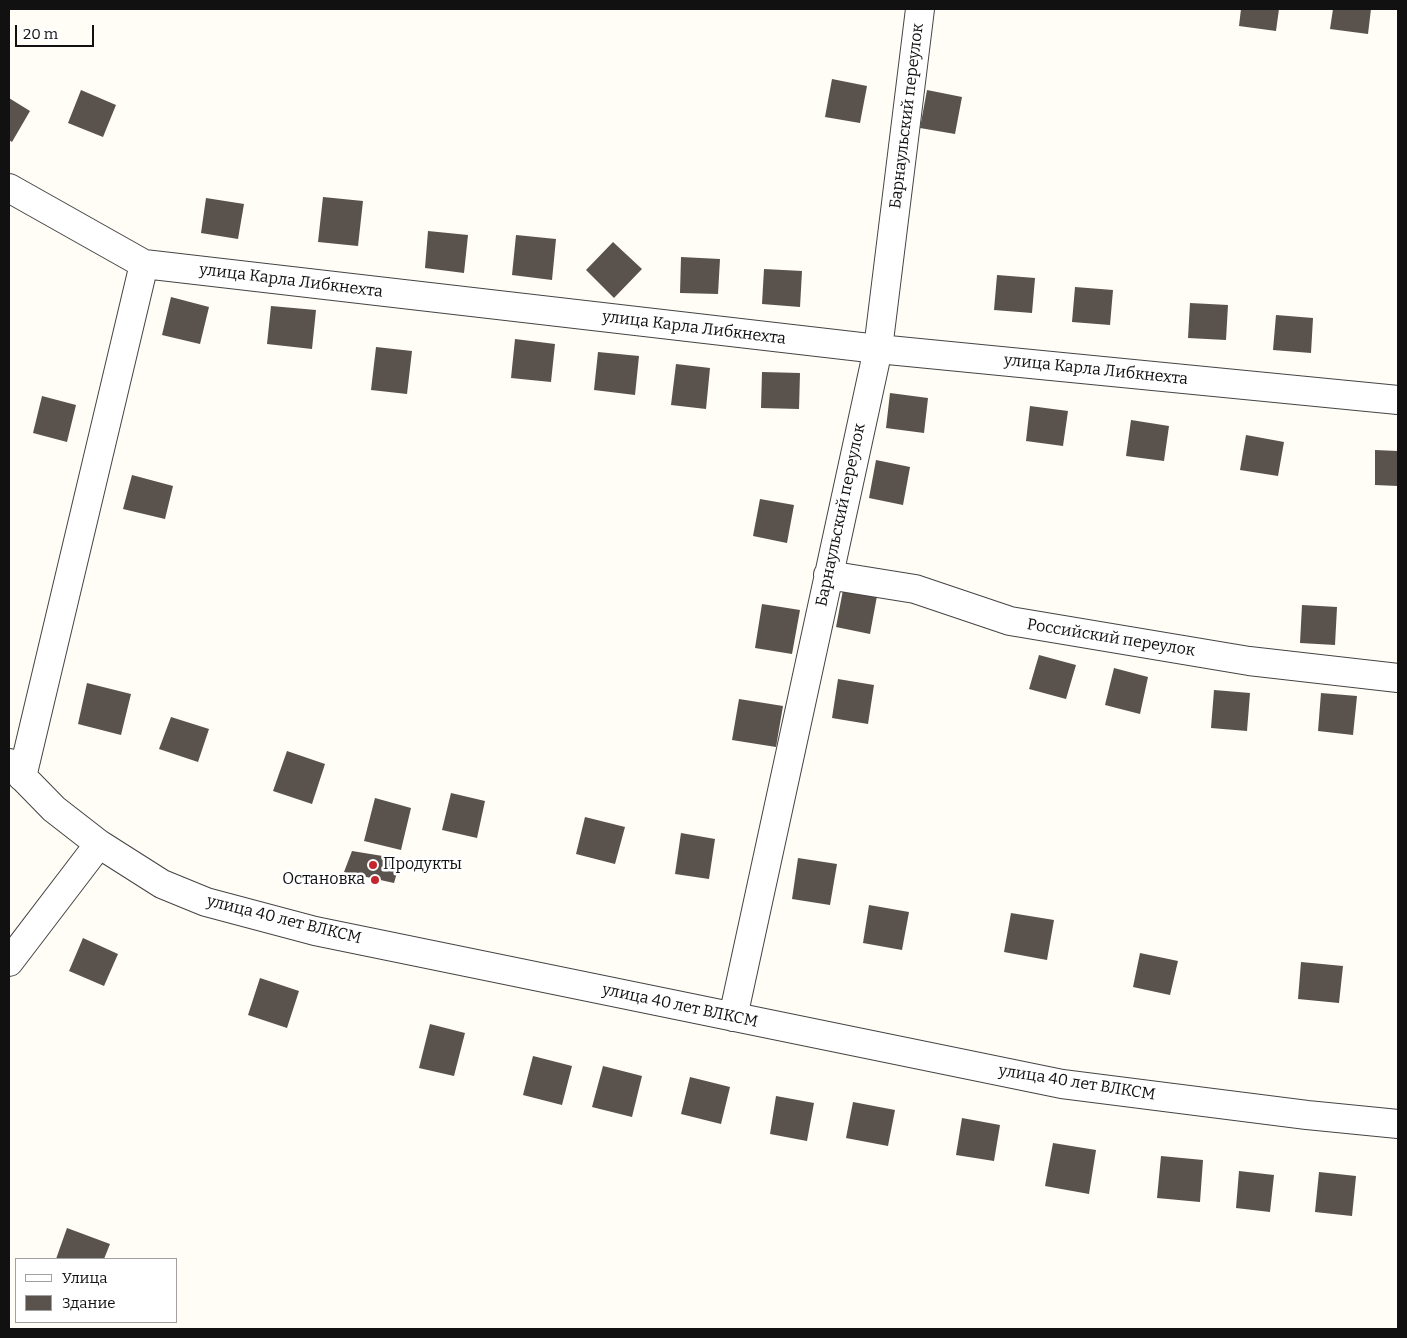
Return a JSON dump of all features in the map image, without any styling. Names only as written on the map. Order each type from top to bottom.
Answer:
[{"type":"street","name":"Барнаульский переулок","points":[[734,1017],[878,349],[920,9]]},
{"type":"street","name":"улица Карла Либкнехта","points":[[9,188],[144,264],[878,349],[1398,400]]},
{"type":"street","points":[[16,770],[144,264]]},
{"type":"street","name":"Российский переулок","points":[[828,575],[915,589],[1010,621],[1249,661],[1398,678]]},
{"type":"street","name":"улица 40 лет ВЛКСМ","points":[[16,770],[54,809],[99,844],[162,884],[215,904],[324,933],[1062,1084],[1306,1115],[1398,1124]]},
{"type":"street","points":[[9,962],[99,844]]},
{"type":"building","points":[[1241,9],[1279,9],[1276,31],[1239,26]]},
{"type":"building","points":[[1333,9],[1371,9],[1368,34],[1330,29]]},
{"type":"building","points":[[832,79],[867,86],[860,123],[825,117]]},
{"type":"building","points":[[81,90],[116,105],[103,137],[68,123]]},
{"type":"building","points":[[927,90],[962,97],[955,134],[920,128]]},
{"type":"building","points":[[9,98],[30,111],[12,142],[9,140]]},
{"type":"building","points":[[323,197],[363,201],[358,246],[318,242]]},
{"type":"building","points":[[206,198],[244,204],[238,239],[201,233]]},
{"type":"building","points":[[428,231],[468,235],[464,273],[425,268]]},
{"type":"building","points":[[516,235],[556,239],[552,280],[512,275]]},
{"type":"building","points":[[613,242],[642,269],[614,298],[586,270]]},
{"type":"building","points":[[681,257],[720,259],[718,294],[680,293]]},
{"type":"building","points":[[764,269],[802,271],[800,307],[762,304]]},
{"type":"building","points":[[997,275],[1035,278],[1032,313],[994,310]]},
{"type":"building","points":[[1075,287],[1113,290],[1110,325],[1072,322]]},
{"type":"building","points":[[171,297],[209,307],[200,344],[162,335]]},
{"type":"building","points":[[1190,303],[1228,305],[1226,340],[1188,338]]},
{"type":"building","points":[[271,306],[316,310],[312,349],[267,344]]},
{"type":"building","points":[[1276,315],[1313,318],[1311,353],[1273,350]]},
{"type":"building","points":[[515,339],[555,344],[551,382],[511,378]]},
{"type":"building","points":[[376,347],[412,351],[407,394],[371,390]]},
{"type":"building","points":[[598,352],[639,356],[635,395],[594,390]]},
{"type":"building","points":[[676,364],[710,368],[706,409],[671,405]]},
{"type":"building","points":[[762,372],[800,373],[799,409],[761,408]]},
{"type":"building","points":[[890,393],[928,398],[924,433],[886,428]]},
{"type":"building","points":[[42,396],[76,405],[67,442],[33,433]]},
{"type":"building","points":[[1030,406],[1068,411],[1063,446],[1026,441]]},
{"type":"building","points":[[1131,420],[1169,426],[1164,461],[1126,456]]},
{"type":"building","points":[[1246,435],[1284,442],[1278,476],[1240,470]]},
{"type":"building","points":[[1375,450],[1398,451],[1398,486],[1375,485]]},
{"type":"building","points":[[876,460],[910,467],[903,505],[869,498]]},
{"type":"building","points":[[132,475],[173,486],[165,519],[123,509]]},
{"type":"building","points":[[760,499],[794,505],[787,543],[753,536]]},
{"type":"building","points":[[843,590],[877,596],[870,634],[836,627]]},
{"type":"building","points":[[762,604],[800,610],[792,654],[755,648]]},
{"type":"building","points":[[1302,605],[1337,607],[1335,645],[1300,643]]},
{"type":"building","points":[[1039,655],[1076,665],[1066,699],[1029,689]]},
{"type":"building","points":[[1114,668],[1148,677],[1140,714],[1105,705]]},
{"type":"building","points":[[838,679],[874,685],[868,724],[832,718]]},
{"type":"building","points":[[87,683],[131,694],[121,735],[78,724]]},
{"type":"building","points":[[1214,690],[1250,693],[1247,731],[1211,728]]},
{"type":"building","points":[[1321,693],[1357,696],[1353,735],[1318,731]]},
{"type":"building","points":[[739,699],[783,706],[776,747],[732,740]]},
{"type":"building","points":[[171,717],[209,729],[198,762],[159,749]]},
{"type":"building","points":[[287,751],[325,764],[312,804],[273,791]]},
{"type":"building","points":[[451,793],[485,801],[477,838],[442,830]]},
{"type":"building","points":[[375,798],[411,808],[401,850],[364,841]]},
{"type":"building","points":[[585,817],[625,827],[615,864],[576,854]]},
{"type":"building","points":[[681,833],[715,839],[709,879],[675,874]]},
{"type":"building","name":"Продукты","points":[[352,851],[401,859],[394,883],[344,872]]},
{"type":"building","points":[[798,858],[837,864],[830,905],[792,899]]},
{"type":"building","points":[[869,905],[909,912],[902,950],[863,943]]},
{"type":"building","points":[[1011,913],[1054,920],[1047,960],[1004,952]]},
{"type":"building","points":[[83,938],[118,954],[104,986],[69,971]]},
{"type":"building","points":[[1140,953],[1178,961],[1170,995],[1133,987]]},
{"type":"building","points":[[1301,962],[1343,966],[1339,1003],[1298,999]]},
{"type":"building","points":[[260,978],[299,991],[287,1028],[248,1015]]},
{"type":"building","points":[[430,1024],[465,1033],[454,1076],[419,1068]]},
{"type":"building","points":[[533,1056],[572,1066],[562,1105],[523,1095]]},
{"type":"building","points":[[603,1066],[642,1076],[632,1117],[592,1107]]},
{"type":"building","points":[[690,1077],[730,1087],[721,1124],[681,1114]]},
{"type":"building","points":[[776,1096],[814,1103],[807,1141],[770,1134]]},
{"type":"building","points":[[853,1102],[895,1110],[888,1146],[846,1138]]},
{"type":"building","points":[[962,1118],[1000,1125],[994,1161],[956,1155]]},
{"type":"building","points":[[1053,1143],[1096,1150],[1089,1194],[1045,1186]]},
{"type":"building","points":[[1161,1156],[1203,1160],[1200,1202],[1157,1198]]},
{"type":"building","points":[[1239,1171],[1274,1175],[1270,1212],[1236,1208]]},
{"type":"building","points":[[1319,1172],[1356,1176],[1352,1216],[1315,1212]]},
{"type":"building","points":[[67,1228],[110,1244],[104,1258],[56,1258]]},
{"type":"place","name":"Продукты","points":[[373,865]]},
{"type":"place","name":"Остановка","points":[[375,880]]}]
